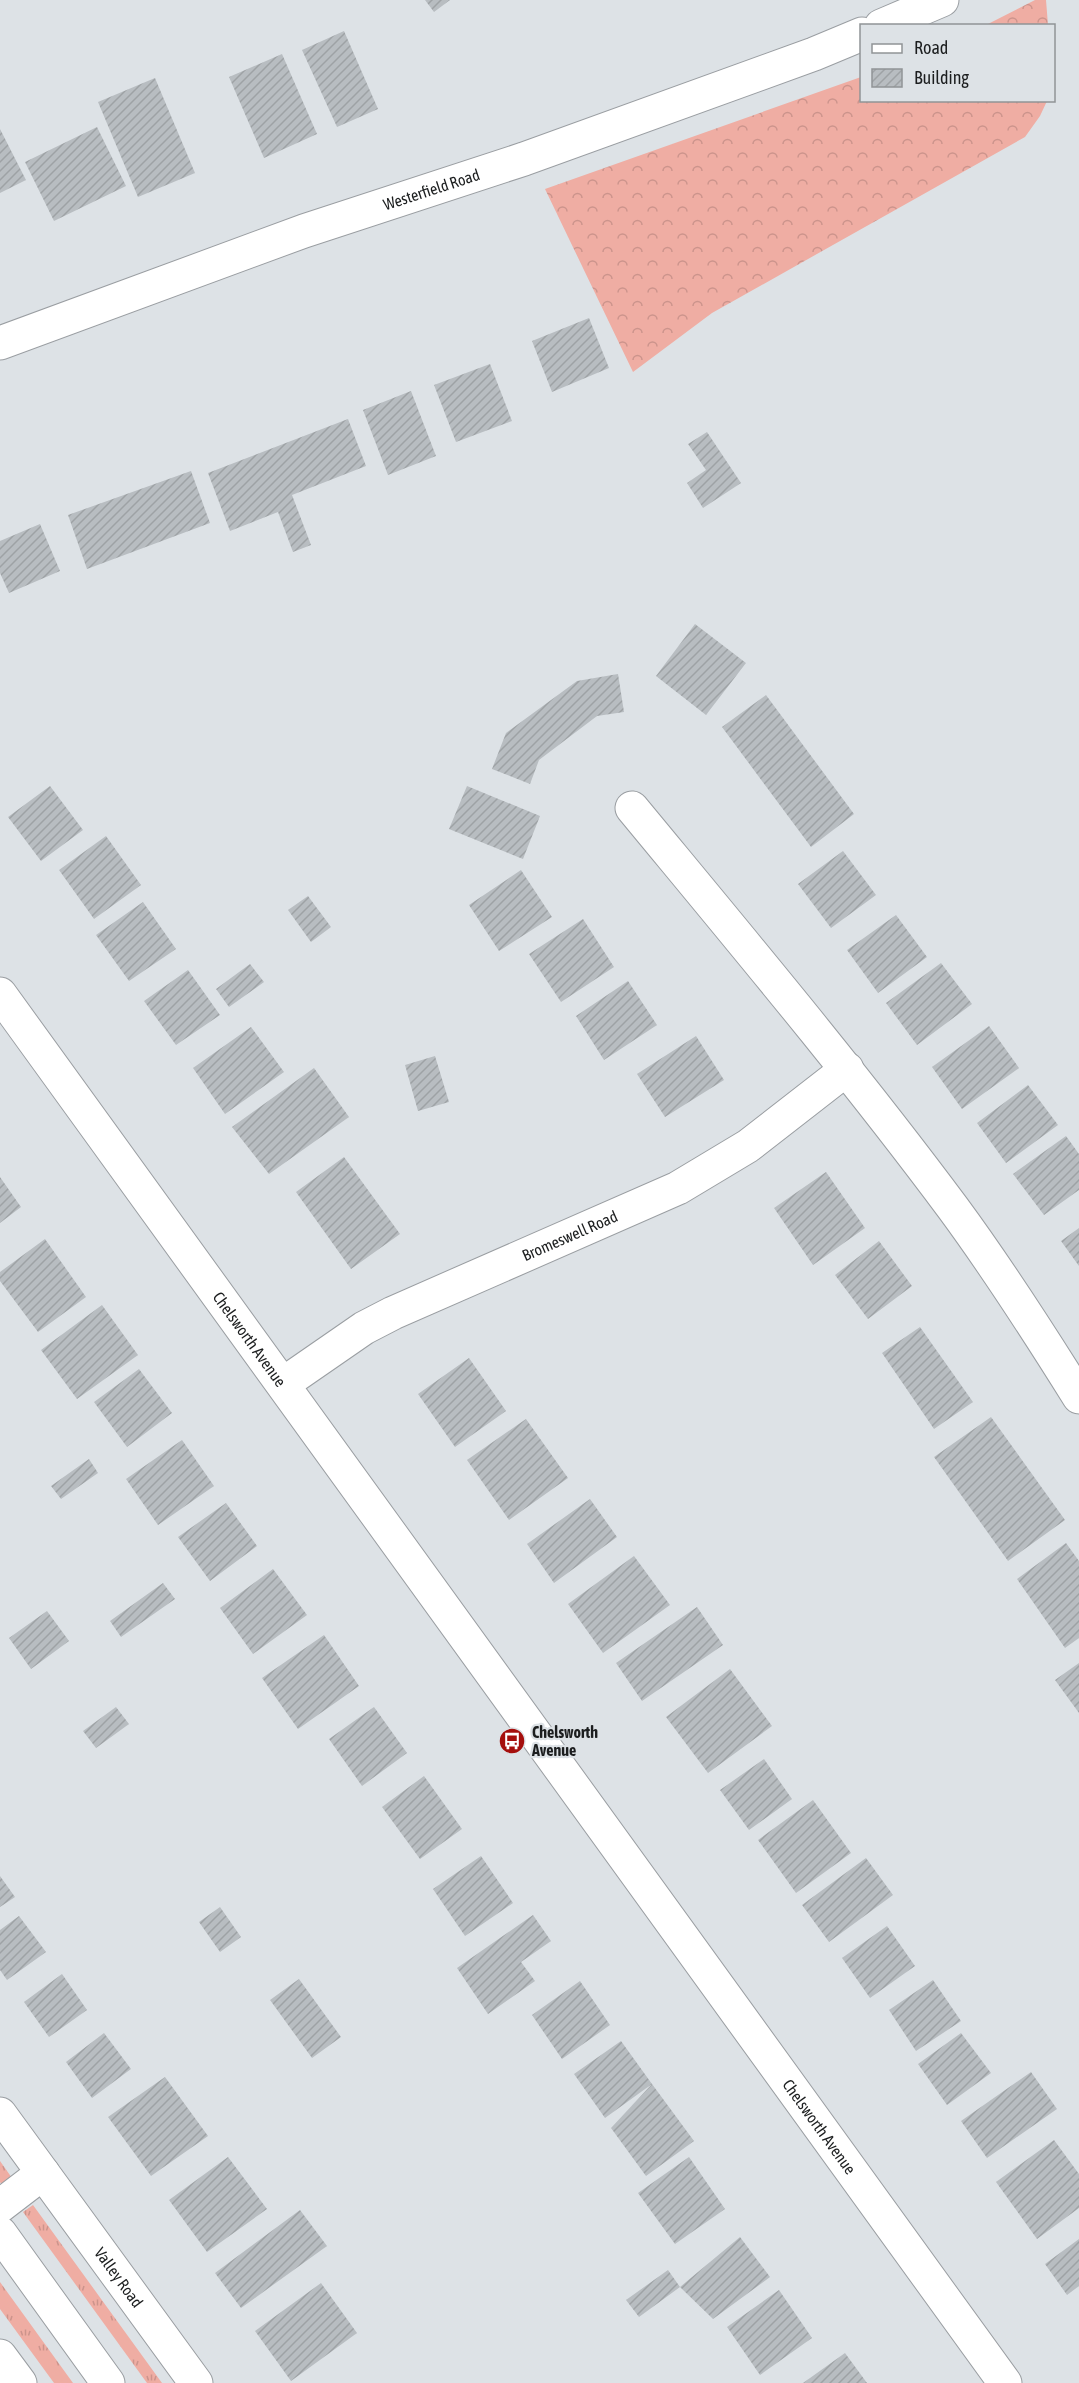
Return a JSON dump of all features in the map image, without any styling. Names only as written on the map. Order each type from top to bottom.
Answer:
[{"type":"street","points":[[886,24],[942,0]]},
{"type":"street","name":"Westerfield Road","points":[[0,343],[304,231],[558,147],[814,54],[860,34]]},
{"type":"street","points":[[632,808],[847,1070],[954,1209],[1009,1287],[1079,1397]]},
{"type":"street","name":"Chelsworth Avenue","points":[[0,994],[1005,2383]]},
{"type":"street","name":"Bromeswell Road","points":[[283,1384],[364,1328],[393,1313],[678,1188],[698,1177],[748,1146],[847,1070]]},
{"type":"street","name":"Valley Road","points":[[0,2114],[196,2383]]},
{"type":"street","points":[[0,2206],[43,2173]]},
{"type":"street","points":[[0,2233],[108,2383]]},
{"type":"street","points":[[0,2356],[20,2383]]},
{"type":"green space","points":[[1035,0],[1046,0],[1048,24],[988,24]]},
{"type":"green space","points":[[860,77],[860,102],[1047,102],[1025,137],[712,313],[633,372],[545,189]]},
{"type":"green space","points":[[0,2161],[12,2178],[2,2185],[0,2182]]},
{"type":"green space","points":[[33,2205],[162,2383],[147,2383],[23,2212]]},
{"type":"green space","points":[[0,2282],[73,2383],[54,2383],[0,2309]]},
{"type":"building","points":[[425,0],[450,0],[434,12]]},
{"type":"building","points":[[344,31],[378,109],[337,127],[302,50]]},
{"type":"building","points":[[282,54],[317,134],[264,158],[229,77]]},
{"type":"building","points":[[155,78],[195,173],[138,197],[98,102]]},
{"type":"building","points":[[97,127],[126,186],[54,221],[25,162]]},
{"type":"building","points":[[0,129],[26,180],[0,193]]},
{"type":"building","points":[[589,318],[609,368],[552,392],[532,341]]},
{"type":"building","points":[[490,364],[512,421],[456,442],[434,385]]},
{"type":"building","points":[[411,391],[436,456],[388,475],[363,410]]},
{"type":"building","points":[[348,419],[366,466],[292,495],[311,545],[293,552],[278,512],[230,531],[208,473]]},
{"type":"building","points":[[707,432],[741,483],[703,508],[687,483],[706,470],[688,444]]},
{"type":"building","points":[[191,471],[210,523],[87,569],[68,515]]},
{"type":"building","points":[[40,524],[60,571],[9,593],[0,573],[0,541]]},
{"type":"building","points":[[695,624],[746,663],[706,715],[656,676]]},
{"type":"building","points":[[618,674],[624,712],[597,716],[539,760],[530,784],[492,769],[506,733],[577,681]]},
{"type":"building","points":[[766,695],[854,814],[811,847],[722,727]]},
{"type":"building","points":[[50,786],[83,830],[41,861],[8,817]]},
{"type":"building","points":[[467,786],[540,816],[523,859],[449,829]]},
{"type":"building","points":[[106,836],[141,885],[94,919],[59,870]]},
{"type":"building","points":[[843,851],[876,895],[831,928],[798,884]]},
{"type":"building","points":[[521,870],[552,917],[499,951],[469,905]]},
{"type":"building","points":[[308,896],[331,927],[311,942],[288,910]]},
{"type":"building","points":[[143,902],[176,949],[129,981],[96,935]]},
{"type":"building","points":[[896,915],[927,957],[878,993],[847,950]]},
{"type":"building","points":[[583,919],[614,967],[561,1002],[529,954]]},
{"type":"building","points":[[941,963],[972,1004],[917,1045],[886,1003]]},
{"type":"building","points":[[250,964],[264,982],[229,1007],[216,989]]},
{"type":"building","points":[[188,970],[220,1015],[176,1045],[144,1001]]},
{"type":"building","points":[[628,981],[657,1025],[604,1060],[576,1016]]},
{"type":"building","points":[[989,1026],[1019,1068],[962,1109],[932,1067]]},
{"type":"building","points":[[251,1027],[284,1072],[225,1114],[193,1068]]},
{"type":"building","points":[[696,1036],[724,1080],[665,1117],[637,1074]]},
{"type":"building","points":[[435,1056],[449,1102],[418,1111],[405,1065]]},
{"type":"building","points":[[314,1068],[349,1117],[269,1174],[232,1127]]},
{"type":"building","points":[[1028,1085],[1058,1125],[1006,1163],[977,1123]]},
{"type":"building","points":[[1066,1136],[1079,1154],[1079,1190],[1044,1215],[1013,1174]]},
{"type":"building","points":[[344,1157],[400,1234],[351,1269],[296,1192]]},
{"type":"building","points":[[826,1172],[865,1228],[813,1265],[774,1208]]},
{"type":"building","points":[[0,1177],[21,1207],[0,1223]]},
{"type":"building","points":[[1079,1228],[1079,1266],[1061,1241]]},
{"type":"building","points":[[45,1239],[86,1297],[38,1332],[0,1281],[0,1272]]},
{"type":"building","points":[[879,1241],[912,1286],[868,1319],[835,1275]]},
{"type":"building","points":[[102,1305],[138,1355],[77,1399],[41,1350]]},
{"type":"building","points":[[920,1327],[973,1402],[934,1429],[882,1353]]},
{"type":"building","points":[[469,1358],[506,1411],[455,1447],[418,1394]]},
{"type":"building","points":[[139,1369],[172,1413],[127,1447],[94,1402]]},
{"type":"building","points":[[991,1417],[1065,1520],[1008,1561],[934,1457]]},
{"type":"building","points":[[526,1419],[568,1478],[509,1520],[467,1460]]},
{"type":"building","points":[[182,1440],[214,1486],[158,1525],[126,1479]]},
{"type":"building","points":[[89,1459],[98,1473],[61,1499],[51,1486]]},
{"type":"building","points":[[590,1499],[617,1537],[554,1583],[527,1544]]},
{"type":"building","points":[[226,1503],[257,1546],[210,1581],[178,1537]]},
{"type":"building","points":[[1066,1543],[1079,1561],[1079,1638],[1065,1648],[1017,1579]]},
{"type":"building","points":[[634,1556],[670,1605],[603,1653],[568,1604]]},
{"type":"building","points":[[273,1569],[307,1615],[253,1654],[220,1608]]},
{"type":"building","points":[[163,1583],[175,1599],[121,1637],[110,1621]]},
{"type":"building","points":[[697,1607],[723,1645],[642,1701],[616,1663]]},
{"type":"building","points":[[47,1611],[69,1641],[31,1669],[9,1638]]},
{"type":"building","points":[[324,1635],[359,1686],[298,1729],[262,1678]]},
{"type":"building","points":[[1079,1663],[1079,1713],[1055,1680]]},
{"type":"building","points":[[730,1669],[772,1726],[708,1773],[666,1717]]},
{"type":"building","points":[[116,1707],[129,1724],[96,1748],[83,1731]]},
{"type":"building","points":[[374,1707],[407,1753],[362,1786],[329,1739]]},
{"type":"building","points":[[764,1759],[792,1799],[749,1830],[720,1790]]},
{"type":"building","points":[[424,1776],[462,1829],[420,1859],[382,1807]]},
{"type":"building","points":[[813,1800],[851,1853],[796,1893],[758,1840]]},
{"type":"building","points":[[481,1856],[513,1903],[465,1936],[433,1889]]},
{"type":"building","points":[[866,1858],[893,1895],[829,1942],[802,1905]]},
{"type":"building","points":[[0,1876],[15,1897],[0,1907]]},
{"type":"building","points":[[220,1907],[241,1937],[220,1952],[199,1922]]},
{"type":"building","points":[[533,1915],[551,1941],[521,1962],[535,1981],[488,2014],[457,1968]]},
{"type":"building","points":[[19,1916],[46,1952],[7,1980],[0,1970],[0,1930]]},
{"type":"building","points":[[887,1926],[915,1966],[870,1998],[842,1958]]},
{"type":"building","points":[[62,1974],[87,2010],[49,2037],[24,2002]]},
{"type":"building","points":[[299,1979],[341,2037],[312,2058],[270,2000]]},
{"type":"building","points":[[933,1980],[961,2021],[916,2051],[889,2010]]},
{"type":"building","points":[[580,1981],[610,2025],[562,2059],[532,2015]]},
{"type":"building","points":[[104,2033],[131,2069],[92,2098],[66,2062]]},
{"type":"building","points":[[961,2033],[991,2073],[947,2105],[918,2064]]},
{"type":"building","points":[[621,2041],[652,2084],[605,2118],[574,2074]]},
{"type":"building","points":[[1031,2072],[1057,2109],[987,2158],[961,2121]]},
{"type":"building","points":[[165,2077],[208,2136],[151,2176],[108,2117]]},
{"type":"building","points":[[652,2084],[694,2141],[646,2176],[611,2128]]},
{"type":"building","points":[[1054,2140],[1079,2174],[1079,2208],[1037,2239],[996,2182]]},
{"type":"building","points":[[228,2157],[267,2209],[207,2252],[169,2200]]},
{"type":"building","points":[[689,2157],[725,2209],[675,2244],[638,2193]]},
{"type":"building","points":[[300,2210],[327,2246],[241,2308],[215,2273]]},
{"type":"building","points":[[740,2237],[770,2277],[713,2319],[680,2287]]},
{"type":"building","points":[[1079,2239],[1079,2286],[1067,2295],[1045,2264]]},
{"type":"building","points":[[668,2270],[680,2287],[639,2317],[626,2300]]},
{"type":"building","points":[[321,2283],[357,2333],[291,2381],[255,2331]]},
{"type":"building","points":[[779,2290],[812,2338],[760,2375],[727,2327]]},
{"type":"building","points":[[845,2353],[867,2383],[803,2383]]},
{"type":"place","name":"Chelsworth Avenue","points":[[512,1741]]}]
